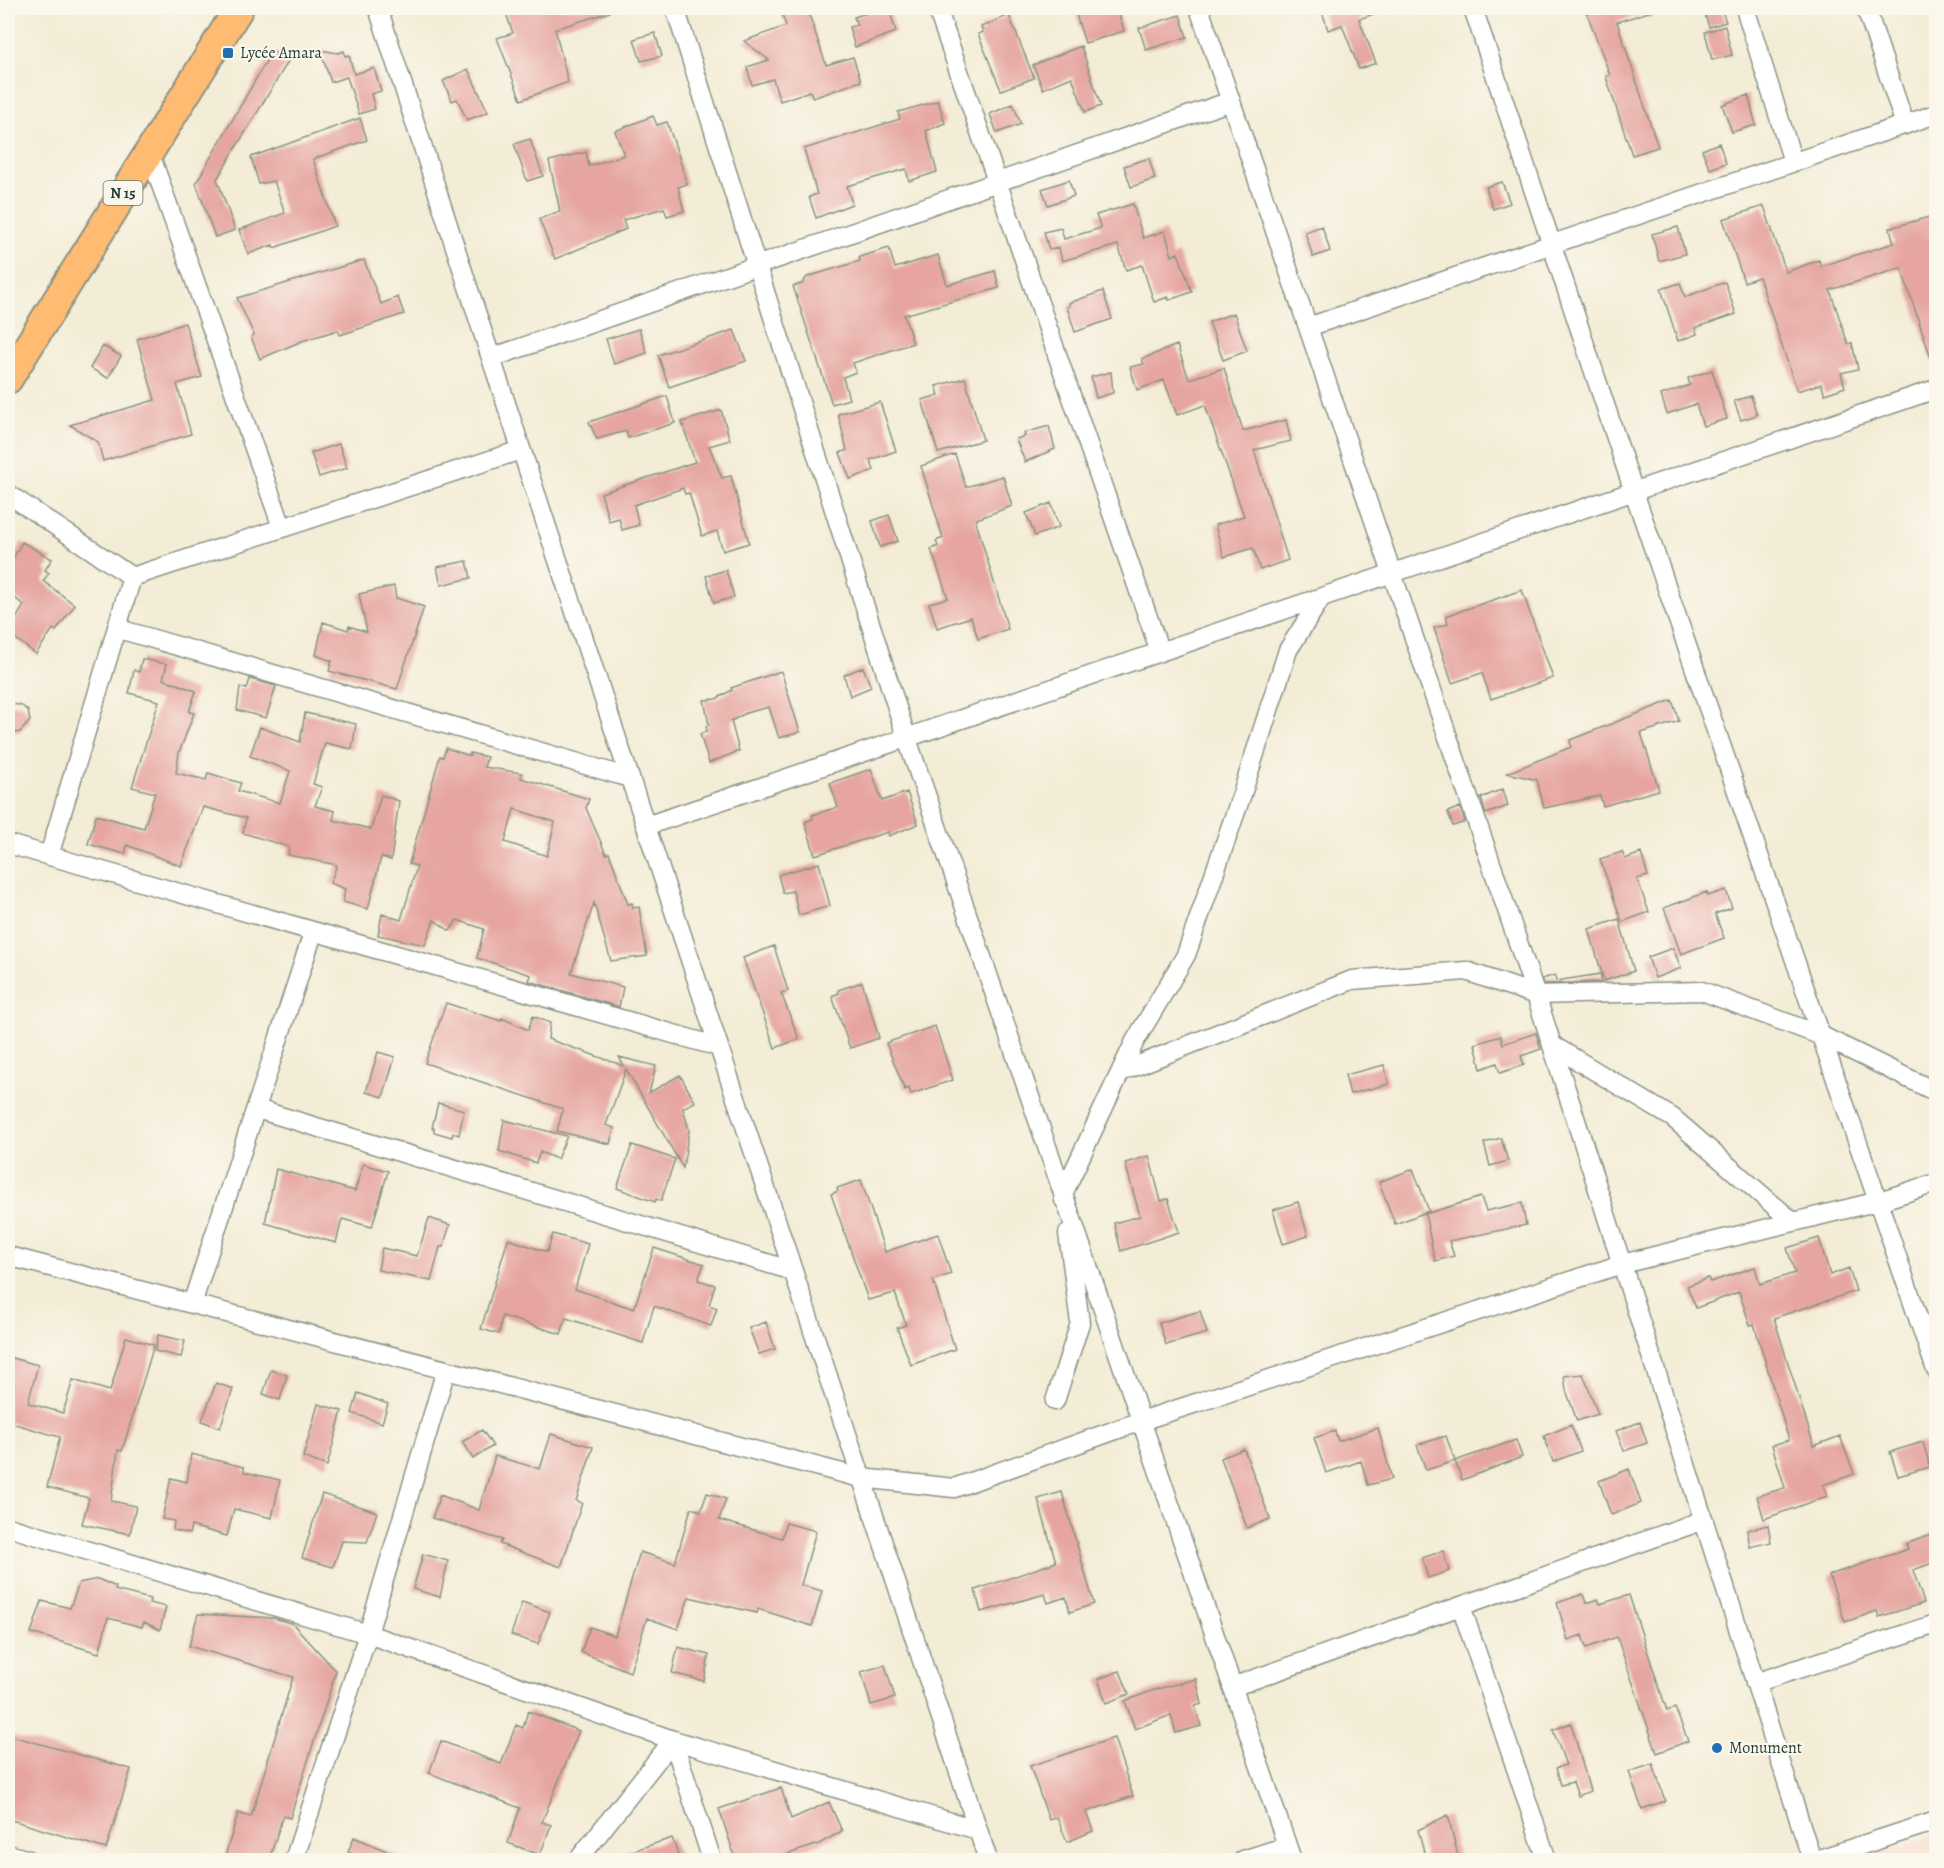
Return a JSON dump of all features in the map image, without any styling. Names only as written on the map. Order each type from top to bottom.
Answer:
[{"type":"main road","name":"N 15","points":[[8,379],[239,8]]},
{"type":"street","points":[[378,8],[521,450],[988,1860]]},
{"type":"street","points":[[675,8],[906,736],[1289,1853],[1243,1860]]},
{"type":"street","points":[[937,8],[1160,652]]},
{"type":"street","points":[[1199,8],[1536,995],[1755,1683],[1814,1860],[1936,1821]]},
{"type":"street","points":[[1473,8],[1634,492],[1936,1370]]},
{"type":"street","points":[[1745,8],[1793,162]]},
{"type":"street","points":[[1866,8],[1905,125]]},
{"type":"street","points":[[491,358],[1231,101]]},
{"type":"street","points":[[1308,327],[1936,114]]},
{"type":"street","points":[[149,151],[282,527]]},
{"type":"street","points":[[646,826],[906,736],[1936,389]]},
{"type":"street","points":[[132,577],[521,450]]},
{"type":"street","points":[[8,494],[132,577]]},
{"type":"street","points":[[49,856],[119,629],[132,577]]},
{"type":"street","points":[[1055,1401],[1080,1323],[1063,1194],[1136,1041],[1186,955],[1242,794],[1288,650],[1321,598]]},
{"type":"street","points":[[119,629],[630,778]]},
{"type":"street","points":[[8,844],[313,933],[719,1047]]},
{"type":"street","points":[[192,1304],[313,933]]},
{"type":"street","points":[[1121,1072],[1352,980],[1466,971],[1536,995],[1702,991],[1822,1036],[1936,1092]]},
{"type":"street","points":[[1552,1045],[1673,1118],[1792,1222]]},
{"type":"street","points":[[257,1109],[793,1271]]},
{"type":"street","points":[[9,1260],[192,1304],[861,1478],[954,1488],[1141,1421],[1622,1264],[1878,1201],[1936,1183]]},
{"type":"street","points":[[294,1860],[368,1634],[446,1370]]},
{"type":"street","points":[[1232,1687],[1704,1521]]},
{"type":"street","points":[[8,1527],[368,1634],[673,1740],[978,1830]]},
{"type":"street","points":[[1461,1606],[1547,1860]]},
{"type":"street","points":[[1755,1683],[1936,1624]]},
{"type":"street","points":[[578,1860],[673,1740]]},
{"type":"street","points":[[673,1740],[712,1860]]},
{"type":"street","points":[[8,1854],[29,1860]]},
{"type":"shaded area","points":[[1936,1835],[1936,1860],[1851,1860]]},
{"type":"building","points":[[504,8],[609,8],[610,12],[555,29],[568,82],[521,100],[497,38],[513,33]]},
{"type":"building","points":[[807,8],[826,65],[853,57],[861,81],[813,98],[810,91],[780,101],[773,79],[752,85],[747,67],[769,60],[744,41],[786,26],[782,14]]},
{"type":"building","points":[[889,8],[896,32],[855,47],[849,27],[857,25],[854,17]]},
{"type":"building","points":[[1074,8],[1117,8],[1124,31],[1085,43]]},
{"type":"building","points":[[1321,8],[1384,8],[1385,10],[1359,19],[1376,63],[1359,69],[1342,25],[1328,30]]},
{"type":"building","points":[[1585,8],[1651,8],[1652,11],[1617,22],[1658,147],[1632,155],[1606,77],[1610,75]]},
{"type":"building","points":[[1703,8],[1721,8],[1726,22],[1709,27]]},
{"type":"building","points":[[1009,15],[1034,78],[1001,90],[978,34],[983,32],[981,27]]},
{"type":"building","points":[[1180,15],[1187,37],[1146,50],[1139,28]]},
{"type":"building","points":[[1725,26],[1732,55],[1712,60],[1705,32]]},
{"type":"building","points":[[655,33],[662,56],[641,61],[634,39]]},
{"type":"building","points":[[1081,46],[1101,106],[1085,112],[1072,77],[1043,89],[1033,65]]},
{"type":"building","points":[[320,50],[338,53],[344,51],[345,56],[349,55],[354,74],[374,68],[381,91],[371,94],[375,109],[359,114],[347,77],[331,82]]},
{"type":"building","points":[[272,51],[289,60],[217,179],[235,230],[215,237],[196,183]]},
{"type":"building","points":[[468,69],[488,112],[467,120],[457,99],[452,101],[443,81]]},
{"type":"building","points":[[1748,95],[1756,125],[1732,132],[1722,105]]},
{"type":"building","points":[[938,101],[945,123],[926,131],[937,172],[909,181],[906,169],[847,186],[852,204],[816,218],[809,197],[817,194],[804,149],[900,119],[898,112]]},
{"type":"building","points":[[1013,104],[1021,124],[997,133],[990,114]]},
{"type":"building","points":[[653,116],[657,125],[667,122],[678,154],[687,184],[678,187],[684,211],[667,216],[664,208],[623,220],[626,229],[555,259],[539,219],[560,211],[549,161],[586,152],[589,166],[624,155],[615,131]]},
{"type":"building","points":[[360,118],[367,140],[313,159],[335,226],[274,248],[273,245],[248,254],[239,230],[285,213],[274,181],[259,184],[251,157]]},
{"type":"building","points":[[530,139],[543,176],[527,181],[514,144]]},
{"type":"building","points":[[1719,143],[1726,163],[1710,169],[1702,150]]},
{"type":"building","points":[[1149,158],[1155,179],[1131,187],[1124,166]]},
{"type":"building","points":[[1069,180],[1074,196],[1048,205],[1042,189]]},
{"type":"building","points":[[1502,182],[1510,203],[1493,209],[1486,187]]},
{"type":"building","points":[[1133,204],[1143,238],[1165,231],[1172,256],[1178,253],[1192,292],[1169,300],[1168,297],[1154,302],[1142,265],[1126,270],[1118,245],[1062,261],[1059,248],[1049,250],[1044,232],[1061,228],[1064,239],[1101,228],[1096,215]]},
{"type":"building","points":[[1764,206],[1786,272],[1819,260],[1821,266],[1894,243],[1890,228],[1936,215],[1936,363],[1933,364],[1901,268],[1830,290],[1848,344],[1852,343],[1858,369],[1841,373],[1845,387],[1825,394],[1821,384],[1797,391],[1759,277],[1744,282],[1723,219]]},
{"type":"building","points":[[1322,226],[1330,251],[1313,257],[1305,232]]},
{"type":"building","points":[[1678,227],[1685,254],[1659,261],[1652,234]]},
{"type":"building","points":[[889,248],[895,268],[938,255],[947,285],[995,271],[999,288],[904,315],[913,343],[853,363],[856,372],[843,377],[849,399],[832,404],[793,286],[802,284],[807,277],[860,261],[859,257]]},
{"type":"building","points":[[364,260],[381,304],[398,297],[404,314],[340,335],[338,330],[302,341],[260,359],[251,337],[254,335],[237,298]]},
{"type":"building","points":[[1725,282],[1736,314],[1695,328],[1697,334],[1678,341],[1661,289],[1680,283],[1685,297]]},
{"type":"building","points":[[1103,291],[1112,319],[1075,332],[1067,307],[1070,306],[1069,303]]},
{"type":"building","points":[[1234,313],[1247,351],[1223,360],[1209,322]]},
{"type":"building","points":[[185,323],[202,377],[177,384],[191,434],[103,461],[98,442],[70,425],[155,400],[137,339]]},
{"type":"building","points":[[639,329],[647,353],[614,364],[606,339]]},
{"type":"building","points":[[734,330],[746,361],[669,387],[658,355]]},
{"type":"building","points":[[1177,345],[1189,379],[1224,368],[1243,431],[1286,420],[1291,441],[1254,450],[1288,560],[1260,570],[1253,548],[1224,557],[1215,525],[1244,516],[1205,405],[1177,415],[1164,380],[1137,390],[1130,367],[1144,364],[1142,359]]},
{"type":"building","points":[[103,346],[121,356],[108,378],[90,368]]},
{"type":"building","points":[[1712,370],[1727,419],[1703,426],[1696,404],[1667,414],[1661,395],[1690,385],[1688,378]]},
{"type":"building","points":[[1111,372],[1113,393],[1096,398],[1091,377]]},
{"type":"building","points":[[965,378],[983,440],[938,453],[922,400],[939,395],[936,386]]},
{"type":"building","points":[[667,396],[675,423],[628,438],[626,431],[597,439],[589,422]]},
{"type":"building","points":[[1751,396],[1757,415],[1741,420],[1734,401]]},
{"type":"building","points":[[880,402],[896,451],[870,460],[874,470],[850,479],[840,453],[847,450],[838,414]]},
{"type":"building","points":[[721,410],[730,440],[709,446],[722,478],[731,476],[749,543],[723,551],[717,531],[702,536],[689,493],[685,494],[683,488],[634,505],[639,525],[622,530],[619,518],[609,521],[601,493],[695,462],[682,422]]},
{"type":"building","points":[[1049,426],[1055,449],[1025,462],[1016,439],[1025,436],[1024,433]]},
{"type":"building","points":[[339,444],[347,468],[319,477],[311,453]]},
{"type":"building","points":[[955,454],[966,487],[1003,476],[1012,506],[977,519],[976,522],[1008,629],[978,639],[971,617],[937,628],[929,603],[948,598],[931,549],[938,546],[936,541],[943,538],[921,466]]},
{"type":"building","points":[[1051,503],[1059,527],[1035,536],[1026,513]]},
{"type":"building","points":[[889,515],[898,541],[880,547],[872,521]]},
{"type":"building","points":[[22,542],[52,559],[45,570],[49,573],[43,581],[75,605],[56,631],[53,629],[36,654],[8,633],[24,605],[8,593],[8,568]]},
{"type":"building","points":[[467,561],[471,578],[441,585],[437,567]]},
{"type":"building","points":[[726,570],[734,597],[714,603],[706,576]]},
{"type":"building","points":[[394,586],[396,598],[424,607],[397,689],[329,671],[332,661],[316,655],[323,622],[348,630],[349,626],[367,632],[359,594]]},
{"type":"building","points":[[1522,590],[1553,678],[1491,699],[1482,673],[1452,683],[1434,628],[1448,624],[1446,616]]},
{"type":"building","points":[[142,659],[167,664],[163,679],[196,691],[189,712],[194,713],[179,753],[176,773],[206,780],[208,773],[241,783],[238,791],[280,803],[290,771],[250,756],[260,727],[300,742],[305,713],[356,724],[352,749],[325,743],[313,784],[322,787],[315,806],[335,811],[333,820],[371,829],[381,795],[399,801],[391,860],[381,857],[368,909],[343,902],[345,889],[330,883],[337,865],[288,855],[289,847],[243,833],[246,818],[203,807],[181,866],[127,845],[125,854],[88,844],[96,815],[144,828],[155,793],[132,787],[159,701],[129,693],[134,670],[139,672]]},
{"type":"building","points":[[863,667],[871,687],[850,696],[844,675]]},
{"type":"building","points":[[781,671],[800,732],[779,738],[769,707],[746,713],[731,721],[739,751],[709,763],[700,734],[707,731],[706,726],[709,725],[704,700],[716,699],[732,690],[731,688]]},
{"type":"building","points":[[250,679],[276,686],[266,718],[237,710],[240,687],[247,689]]},
{"type":"building","points":[[1672,700],[1679,721],[1641,733],[1659,790],[1603,806],[1600,796],[1544,808],[1537,780],[1507,773],[1571,747],[1570,740]]},
{"type":"building","points":[[8,704],[21,705],[28,711],[30,721],[20,732],[8,734]]},
{"type":"building","points":[[446,748],[470,756],[470,753],[487,757],[484,767],[522,773],[521,778],[589,799],[586,808],[606,854],[609,853],[628,904],[632,903],[633,908],[639,907],[647,956],[611,961],[594,903],[571,973],[623,987],[619,1007],[529,981],[531,975],[477,958],[484,929],[457,920],[450,931],[434,920],[425,945],[378,935],[382,914],[401,920],[417,866],[409,864],[440,756],[443,757]],"holes":[[[514,809],[555,822],[547,856],[505,842]]]},
{"type":"building","points":[[871,769],[882,801],[907,792],[918,824],[889,836],[888,832],[815,855],[805,822],[813,819],[812,815],[838,807],[830,783]]},
{"type":"building","points":[[1503,789],[1508,806],[1486,814],[1481,798]]},
{"type":"building","points":[[1460,807],[1465,822],[1453,826],[1448,812]]},
{"type":"building","points":[[1622,852],[1625,859],[1641,853],[1648,876],[1637,879],[1649,912],[1622,922],[1600,859]]},
{"type":"building","points":[[819,863],[830,906],[799,915],[793,891],[783,893],[778,875]]},
{"type":"building","points":[[1726,890],[1732,908],[1715,914],[1724,938],[1681,954],[1664,908],[1707,892],[1708,896]]},
{"type":"building","points":[[1619,919],[1634,971],[1604,981],[1589,929]]},
{"type":"building","points":[[774,946],[788,991],[781,993],[799,1039],[775,1048],[743,958]]},
{"type":"building","points":[[1673,948],[1681,968],[1655,978],[1648,957]]},
{"type":"building","points":[[1601,974],[1601,982],[1544,984],[1542,979],[1555,975],[1556,981]]},
{"type":"building","points":[[862,982],[879,1038],[850,1048],[832,996],[839,993],[838,990]]},
{"type":"building","points":[[446,1003],[501,1021],[502,1018],[528,1030],[533,1016],[550,1023],[548,1039],[624,1066],[619,1057],[656,1066],[649,1093],[680,1075],[695,1102],[683,1108],[689,1130],[683,1168],[626,1069],[606,1125],[614,1128],[610,1144],[557,1131],[563,1109],[425,1063]]},
{"type":"building","points":[[935,1026],[953,1080],[911,1094],[909,1088],[905,1090],[886,1043]]},
{"type":"building","points":[[1536,1033],[1541,1049],[1521,1056],[1524,1065],[1500,1073],[1497,1063],[1481,1069],[1475,1044],[1501,1036],[1503,1044]]},
{"type":"building","points":[[378,1052],[395,1057],[383,1097],[366,1092]]},
{"type":"building","points":[[1384,1065],[1389,1084],[1350,1094],[1345,1075]]},
{"type":"building","points":[[438,1103],[464,1110],[459,1135],[453,1133],[452,1137],[434,1132],[432,1128]]},
{"type":"building","points":[[504,1120],[567,1136],[557,1159],[540,1152],[536,1163],[499,1151]]},
{"type":"building","points":[[1501,1138],[1508,1161],[1490,1166],[1484,1143]]},
{"type":"building","points":[[632,1145],[675,1159],[661,1201],[656,1199],[655,1202],[617,1188]]},
{"type":"building","points":[[1149,1156],[1161,1201],[1168,1199],[1179,1232],[1121,1251],[1114,1223],[1140,1216],[1125,1163]]},
{"type":"building","points":[[363,1164],[388,1171],[372,1227],[342,1219],[336,1243],[265,1223],[276,1169],[355,1191]]},
{"type":"building","points":[[1413,1169],[1429,1211],[1395,1224],[1379,1182]]},
{"type":"building","points":[[861,1180],[885,1252],[938,1234],[951,1274],[933,1280],[955,1349],[911,1365],[897,1328],[906,1325],[895,1293],[868,1300],[831,1194],[838,1191],[837,1188]]},
{"type":"building","points":[[1481,1197],[1486,1211],[1522,1203],[1526,1225],[1449,1241],[1454,1256],[1435,1261],[1425,1214]]},
{"type":"building","points":[[1298,1202],[1308,1236],[1283,1244],[1273,1210]]},
{"type":"building","points":[[429,1218],[450,1225],[443,1247],[440,1247],[431,1281],[378,1270],[382,1248],[417,1256]]},
{"type":"building","points":[[553,1234],[588,1244],[575,1289],[634,1309],[654,1248],[704,1264],[698,1280],[715,1285],[709,1305],[717,1308],[711,1326],[654,1306],[643,1343],[566,1318],[561,1334],[502,1316],[499,1334],[481,1329],[508,1239],[547,1252]]},
{"type":"building","points":[[1819,1238],[1830,1275],[1849,1268],[1856,1291],[1774,1318],[1814,1446],[1840,1436],[1854,1474],[1823,1485],[1827,1496],[1764,1519],[1757,1496],[1785,1488],[1772,1445],[1789,1440],[1754,1324],[1750,1325],[1739,1292],[1696,1308],[1687,1286],[1708,1278],[1710,1282],[1755,1267],[1760,1284],[1795,1273],[1787,1248]]},
{"type":"building","points":[[1200,1311],[1207,1333],[1166,1345],[1159,1323]]},
{"type":"building","points":[[766,1322],[775,1349],[759,1354],[749,1328]]},
{"type":"building","points":[[158,1335],[185,1341],[181,1357],[155,1351]]},
{"type":"building","points":[[126,1337],[154,1345],[122,1451],[118,1450],[111,1501],[136,1506],[130,1534],[82,1524],[89,1498],[47,1487],[60,1437],[8,1422],[8,1375],[12,1358],[38,1365],[28,1403],[63,1413],[73,1380],[110,1391]]},
{"type":"building","points":[[271,1370],[287,1375],[280,1400],[263,1394]]},
{"type":"building","points":[[1583,1374],[1598,1414],[1577,1421],[1566,1390],[1564,1376]]},
{"type":"building","points":[[216,1383],[233,1389],[220,1428],[202,1421]]},
{"type":"building","points":[[358,1393],[388,1404],[382,1423],[352,1413]]},
{"type":"building","points":[[318,1404],[342,1411],[327,1466],[303,1457]]},
{"type":"building","points":[[1640,1422],[1647,1443],[1624,1451],[1616,1431]]},
{"type":"building","points":[[1571,1425],[1581,1451],[1553,1462],[1544,1436]]},
{"type":"building","points":[[1378,1428],[1392,1479],[1368,1485],[1361,1461],[1326,1473],[1314,1438],[1335,1431],[1338,1441]]},
{"type":"building","points":[[482,1430],[493,1446],[473,1459],[462,1442]]},
{"type":"building","points":[[551,1434],[593,1447],[576,1501],[582,1503],[561,1567],[500,1544],[502,1540],[432,1518],[440,1495],[479,1510],[495,1456],[540,1469]]},
{"type":"building","points":[[1446,1436],[1455,1461],[1426,1470],[1417,1445]]},
{"type":"building","points":[[1516,1440],[1522,1457],[1462,1480],[1455,1461]]},
{"type":"building","points":[[1923,1442],[1930,1467],[1898,1476],[1890,1452]]},
{"type":"building","points":[[1244,1449],[1270,1519],[1247,1528],[1221,1458]]},
{"type":"building","points":[[191,1454],[244,1467],[244,1472],[280,1480],[272,1518],[234,1509],[227,1536],[191,1526],[189,1534],[173,1530],[174,1521],[162,1519],[171,1478],[187,1482]]},
{"type":"building","points":[[1629,1469],[1641,1503],[1611,1515],[1599,1481]]},
{"type":"building","points":[[1062,1492],[1094,1604],[1070,1612],[1066,1597],[1048,1603],[1045,1594],[981,1612],[975,1590],[1056,1562],[1038,1499]]},
{"type":"building","points":[[707,1493],[726,1499],[719,1520],[782,1538],[786,1523],[816,1531],[801,1585],[822,1591],[812,1626],[758,1609],[757,1613],[689,1597],[678,1629],[647,1618],[630,1672],[581,1652],[590,1627],[615,1636],[640,1552],[675,1563],[691,1508],[701,1511]]},
{"type":"building","points":[[322,1494],[377,1512],[367,1542],[342,1541],[333,1567],[302,1558]]},
{"type":"building","points":[[1768,1525],[1771,1542],[1750,1547],[1747,1530]]},
{"type":"building","points":[[1936,1533],[1936,1562],[1913,1570],[1924,1603],[1879,1617],[1877,1611],[1845,1622],[1829,1575],[1908,1549],[1906,1544]]},
{"type":"building","points":[[1443,1551],[1449,1571],[1428,1578],[1422,1558]]},
{"type":"building","points":[[423,1554],[448,1561],[440,1597],[413,1589]]},
{"type":"building","points":[[98,1579],[116,1587],[115,1590],[150,1599],[149,1603],[166,1607],[160,1630],[144,1622],[142,1627],[108,1618],[99,1653],[31,1633],[42,1601],[70,1608],[79,1583]]},
{"type":"building","points":[[1583,1594],[1586,1603],[1598,1599],[1600,1604],[1629,1595],[1667,1711],[1675,1708],[1688,1741],[1657,1753],[1617,1637],[1586,1648],[1582,1635],[1568,1640],[1557,1603]]},
{"type":"building","points":[[522,1602],[550,1612],[538,1644],[511,1635]]},
{"type":"building","points":[[198,1614],[274,1618],[293,1624],[336,1671],[290,1818],[283,1816],[269,1860],[224,1860],[238,1813],[251,1817],[293,1677],[189,1646]]},
{"type":"building","points":[[678,1647],[709,1655],[704,1681],[672,1673]]},
{"type":"building","points":[[885,1665],[895,1698],[871,1705],[861,1672]]},
{"type":"building","points":[[1120,1671],[1129,1694],[1106,1703],[1098,1679]]},
{"type":"building","points":[[1196,1679],[1202,1704],[1195,1706],[1201,1726],[1176,1733],[1171,1715],[1135,1729],[1125,1701],[1157,1689]]},
{"type":"building","points":[[528,1711],[579,1731],[542,1822],[551,1825],[540,1855],[508,1843],[520,1808],[429,1773],[441,1741],[501,1764],[516,1725],[523,1728]]},
{"type":"building","points":[[1571,1723],[1590,1791],[1578,1796],[1573,1782],[1561,1785],[1556,1768],[1566,1765],[1553,1730]]},
{"type":"building","points":[[8,1735],[131,1769],[106,1849],[8,1819]]},
{"type":"building","points":[[1114,1738],[1133,1796],[1086,1812],[1093,1831],[1067,1842],[1057,1817],[1049,1820],[1030,1766]]},
{"type":"building","points":[[1653,1764],[1665,1801],[1642,1809],[1629,1772]]},
{"type":"building","points":[[781,1788],[791,1819],[829,1802],[842,1831],[819,1844],[770,1860],[736,1860],[719,1809]]},
{"type":"building","points":[[1448,1815],[1459,1860],[1426,1860],[1418,1830]]},
{"type":"building","points":[[354,1837],[408,1860],[366,1860],[348,1852]]},
{"type":"building","points":[[672,1838],[680,1860],[614,1860],[614,1857]]},
{"type":"place","name":"Lycée Amara","points":[[228,53]]},
{"type":"place","name":"Monument","points":[[1717,1748]]}]
